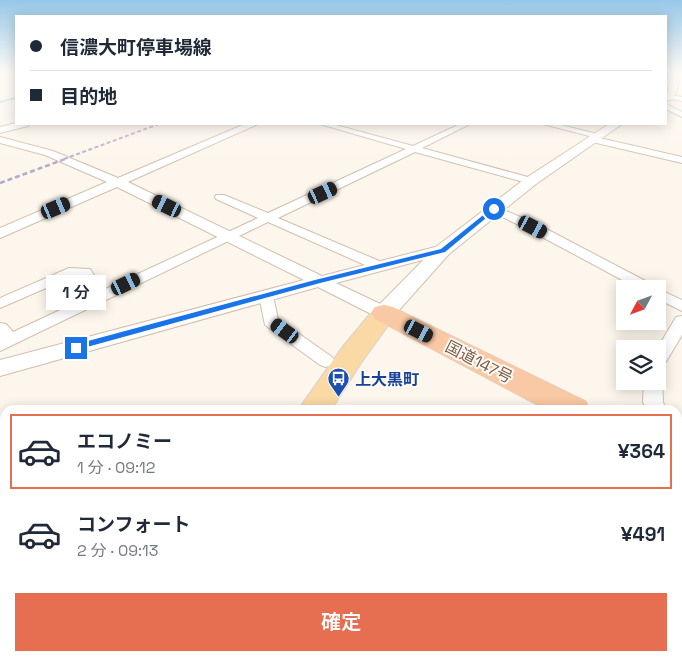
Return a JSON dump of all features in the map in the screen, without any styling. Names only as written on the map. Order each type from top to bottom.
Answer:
[{"type":"highway","name":"国道147号","points":[[384,313],[564,405]]},
{"type":"main road","points":[[317,405],[351,356],[384,313],[443,250],[531,181],[614,125]]},
{"type":"street","points":[[672,104],[681,113]]},
{"type":"street","points":[[0,130],[22,125]]},
{"type":"street","points":[[0,233],[251,125]]},
{"type":"street","points":[[328,125],[531,181]]},
{"type":"street","points":[[3,338],[92,300],[464,125]]},
{"type":"street","points":[[551,125],[682,160]]},
{"type":"street","points":[[0,140],[50,153],[117,182],[384,313]]},
{"type":"street","points":[[220,197],[379,266]]},
{"type":"street","points":[[494,209],[533,227],[633,280]]},
{"type":"street","points":[[0,368],[443,250]]},
{"type":"street","points":[[0,303],[74,272],[85,272],[90,280],[92,300]]},
{"type":"street","points":[[266,296],[272,321],[326,361]]},
{"type":"street","points":[[666,297],[682,306]]},
{"type":"street","points":[[666,348],[682,321]]},
{"type":"street","points":[[653,390],[654,405]]},
{"type":"railway","points":[[64,159],[156,125]]},
{"type":"railway","points":[[0,183],[68,158]]},
{"type":"place","name":"上大黒町","points":[[339,398]]},
{"type":"route","points":[[76,348],[443,250],[494,209]]}]
